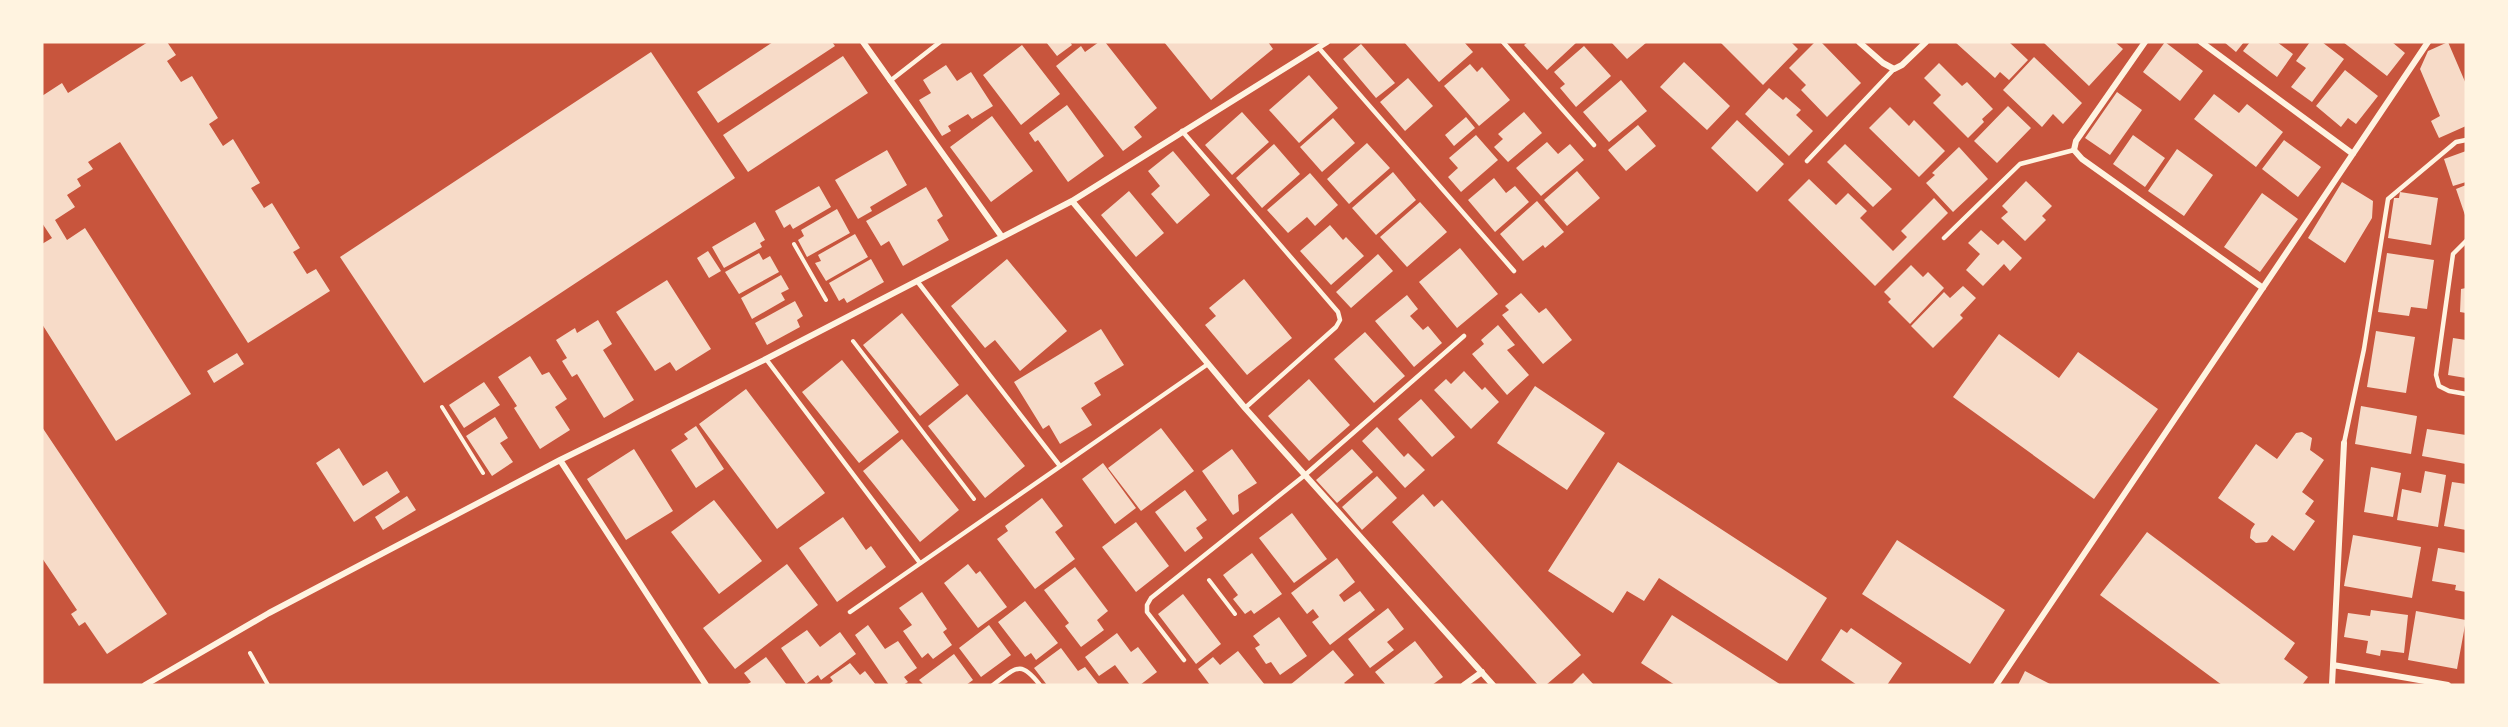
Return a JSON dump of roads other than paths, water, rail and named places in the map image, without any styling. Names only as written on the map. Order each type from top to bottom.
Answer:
[{"type":"street","points":[[862,42],[1002,237]]},
{"type":"street","points":[[145,685],[236,632],[560,460],[766,360],[1072,201],[1182,130],[1327,42]]},
{"type":"street","points":[[1859,42],[1883,63],[1894,69],[1902,65],[1926,42]]},
{"type":"street","points":[[2145,42],[2076,141],[2074,150],[2082,159],[2263,288]]},
{"type":"street","points":[[2201,42],[2353,154]]},
{"type":"street","points":[[1996,685],[2428,42]]},
{"type":"street","points":[[1072,201],[1245,408],[1493,685]]},
{"type":"street","points":[[2332,685],[2344,443]]},
{"type":"street","points":[[560,460],[706,685]]},
{"type":"street","points":[[2333,665],[2448,685]]},
{"type":"street","points":[[1464,685],[1482,672]]},
{"type":"lane","points":[[890,81],[940,42]]},
{"type":"lane","points":[[1503,42],[1594,145]]},
{"type":"lane","points":[[1318,47],[1514,271]]},
{"type":"lane","points":[[1807,161],[1894,69]]},
{"type":"lane","points":[[1182,130],[1338,312],[1340,320],[1336,327],[1245,408]]},
{"type":"lane","points":[[2344,443],[2364,349],[2388,198],[2456,142],[2466,140]]},
{"type":"lane","points":[[1944,238],[2020,164],[2074,150]]},
{"type":"lane","points":[[2466,241],[2453,254],[2436,375],[2439,386],[2449,391],[2466,394]]},
{"type":"lane","points":[[917,281],[1060,466]]},
{"type":"lane","points":[[1184,660],[1147,612],[1147,605],[1151,598],[1305,475],[1464,336]]},
{"type":"lane","points":[[766,360],[920,563]]},
{"type":"lane","points":[[850,612],[1208,364]]},
{"type":"lane","points":[[993,685],[1012,670],[1020,668],[1028,670],[1040,685]]}]
